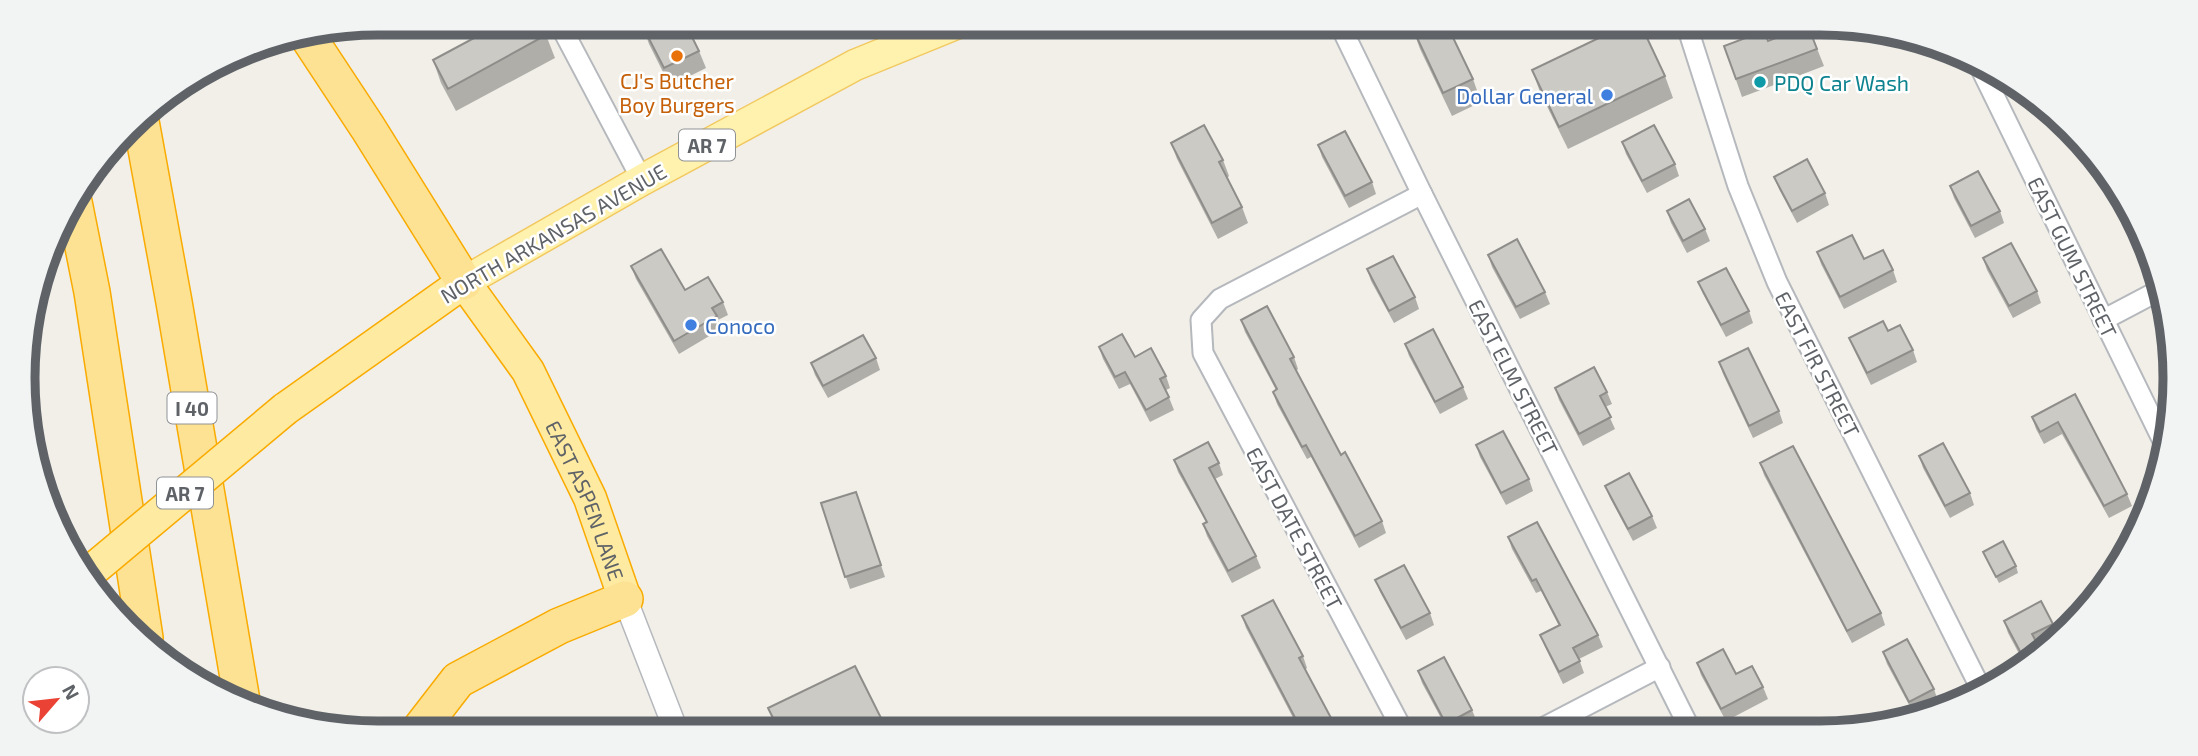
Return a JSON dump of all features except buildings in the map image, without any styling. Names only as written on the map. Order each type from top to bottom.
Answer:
[{"type":"highway","points":[[311,42],[464,282]]},
{"type":"highway","name":"I 40","points":[[141,129],[240,692]]},
{"type":"highway","points":[[76,214],[92,292],[144,629]]},
{"type":"highway","name":"NORTH ARKANSAS AVENUE","points":[[94,570],[285,409],[464,282]]},
{"type":"highway","name":"EAST ASPEN LANE","points":[[464,282],[528,371],[590,498],[625,599]]},
{"type":"highway","points":[[426,721],[458,680],[559,626],[625,599]]},
{"type":"main road","name":"NORTH ARKANSAS AVENUE","points":[[464,282],[642,180],[855,65],[929,35]]},
{"type":"street","points":[[565,35],[642,180]]},
{"type":"street","name":"EAST ELM STREET","points":[[1345,35],[1687,721]]},
{"type":"street","name":"EAST FIR STREET","points":[[1690,35],[1738,186],[1777,282],[1978,683]]},
{"type":"street","name":"EAST GUM STREET","points":[[1985,77],[2158,432]]},
{"type":"street","name":"EAST DATE STREET","points":[[1398,721],[1203,353],[1201,320],[1220,299],[1422,194]]},
{"type":"street","points":[[2104,320],[2152,294]]},
{"type":"street","name":"EAST ASPEN LANE","points":[[625,599],[672,721]]},
{"type":"street","points":[[1556,721],[1660,667]]},
{"type":"place","name":"CJ's Butcher Boy Burgers","points":[[677,56]]},
{"type":"place","name":"PDQ Car Wash","points":[[1760,82]]},
{"type":"place","name":"Dollar General","points":[[1607,95]]},
{"type":"place","name":"Conoco","points":[[691,325]]}]
